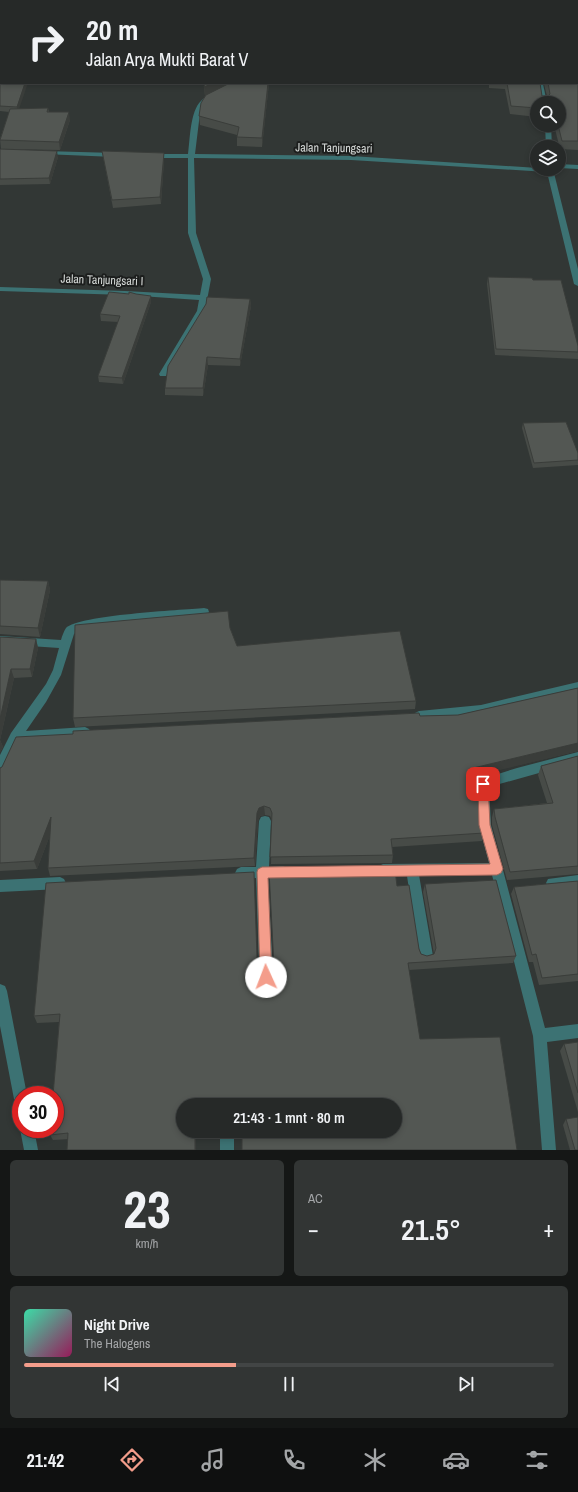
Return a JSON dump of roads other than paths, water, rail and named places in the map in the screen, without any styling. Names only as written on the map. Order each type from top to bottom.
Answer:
[{"type":"street","points":[[163,374],[201,311],[207,279],[192,233],[192,157],[197,113],[208,99],[228,90],[231,84]]},
{"type":"street","points":[[540,84],[543,96]]},
{"type":"street","points":[[38,153],[121,155]]},
{"type":"street","name":"Jalan Tanjungsari","points":[[144,155],[192,157],[351,158],[530,168]]},
{"type":"street","points":[[566,166],[578,167]]},
{"type":"street","name":"Jalan Tanjungsari","points":[[552,176],[578,284]]},
{"type":"street","name":"Jalan Tanjungsari I","points":[[0,289],[124,293],[203,298]]},
{"type":"street","points":[[0,771],[15,736],[42,698],[56,674],[64,644],[70,631],[79,626],[95,622],[204,612]]},
{"type":"street","points":[[0,640],[64,644]]},
{"type":"street","points":[[406,717],[481,710],[578,686]]},
{"type":"street","points":[[15,736],[95,732]]},
{"type":"street","points":[[549,1150],[540,1036],[485,825],[483,784],[517,772],[578,758]]},
{"type":"street","points":[[265,821],[262,872],[267,992]]},
{"type":"street","points":[[373,870],[497,869]]},
{"type":"street","points":[[412,870],[426,956]]},
{"type":"street","points":[[231,874],[294,872]]},
{"type":"street","points":[[540,884],[578,881]]},
{"type":"street","points":[[0,886],[72,882]]},
{"type":"street","points":[[502,888],[517,886]]},
{"type":"street","points":[[0,991],[18,1086]]},
{"type":"street","points":[[540,1036],[578,1031]]},
{"type":"street","points":[[29,1138],[31,1150]]},
{"type":"street","points":[[227,1138],[227,1150]]}]
